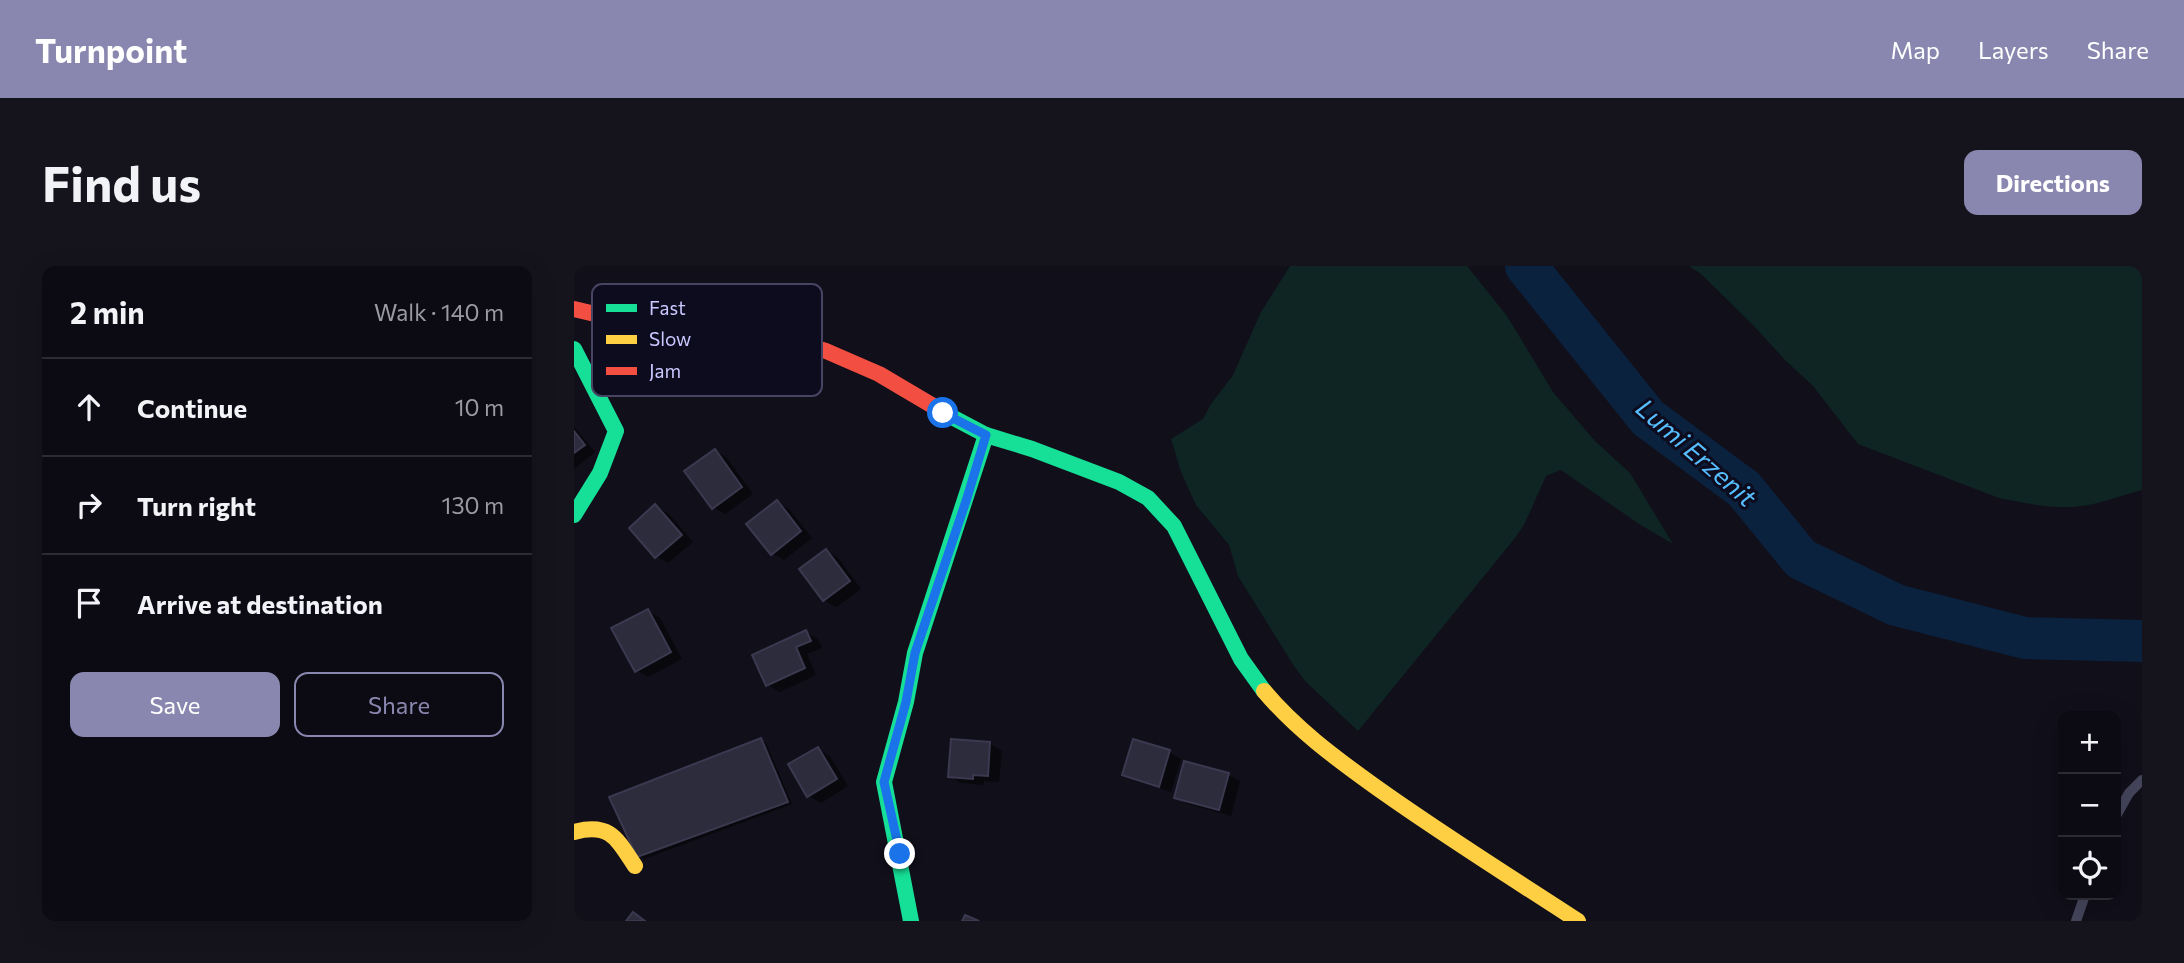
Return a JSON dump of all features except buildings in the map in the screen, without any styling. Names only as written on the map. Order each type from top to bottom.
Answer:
[{"type":"main road","points":[[574,309],[592,313]]},
{"type":"main road","points":[[574,349],[592,384]]},
{"type":"main road","points":[[822,350],[879,373],[933,408],[986,435],[1032,449],[1119,482],[1148,498],[1174,526],[1241,659],[1265,693],[1290,719],[1331,754],[1422,820],[1578,921]]},
{"type":"main road","points":[[574,515],[600,473],[616,431],[598,396]]},
{"type":"main road","points":[[911,921],[884,782],[906,702],[915,653],[986,435]]},
{"type":"main road","points":[[574,832],[592,826],[605,828],[617,838],[635,866]]},
{"type":"lane","points":[[2121,807],[2129,793],[2142,780]]},
{"type":"lane","points":[[2076,921],[2083,900]]},
{"type":"green space","points":[[1290,266],[1467,266],[1507,316],[1553,392],[1595,441],[1630,473],[1673,544],[1561,470],[1546,476],[1524,525],[1515,538],[1358,731],[1305,681],[1294,666],[1238,576],[1229,545],[1196,505],[1181,472],[1171,439],[1203,419],[1233,375],[1261,312]]},
{"type":"green space","points":[[1689,266],[2142,266],[2142,490],[2082,506],[2030,504],[1999,498],[1858,444],[1813,386],[1701,274]]},
{"type":"waterway","name":"Lumi Erzenit","points":[[1526,266],[1648,418],[1744,489],[1801,559],[1896,605],[2025,638],[2142,641]]},
{"type":"traffic: fast","points":[[574,349],[592,384]]},
{"type":"traffic: fast","points":[[574,515],[600,473],[616,431],[598,396]]},
{"type":"traffic: fast","points":[[950,416],[986,435],[1032,449],[1119,482],[1148,498],[1174,526],[1241,659],[1264,691]]},
{"type":"traffic: fast","points":[[911,921],[884,782],[906,702],[915,653],[986,435]]},
{"type":"traffic: slow","points":[[1264,691],[1302,730],[1358,774],[1578,921]]},
{"type":"traffic: slow","points":[[574,832],[586,829],[604,831],[617,841],[635,866]]},
{"type":"traffic: jam","points":[[574,309],[592,313]]},
{"type":"traffic: jam","points":[[822,350],[879,374],[950,416]]},
{"type":"route","points":[[900,854],[884,782],[906,702],[915,653],[986,435],[943,413]]}]
